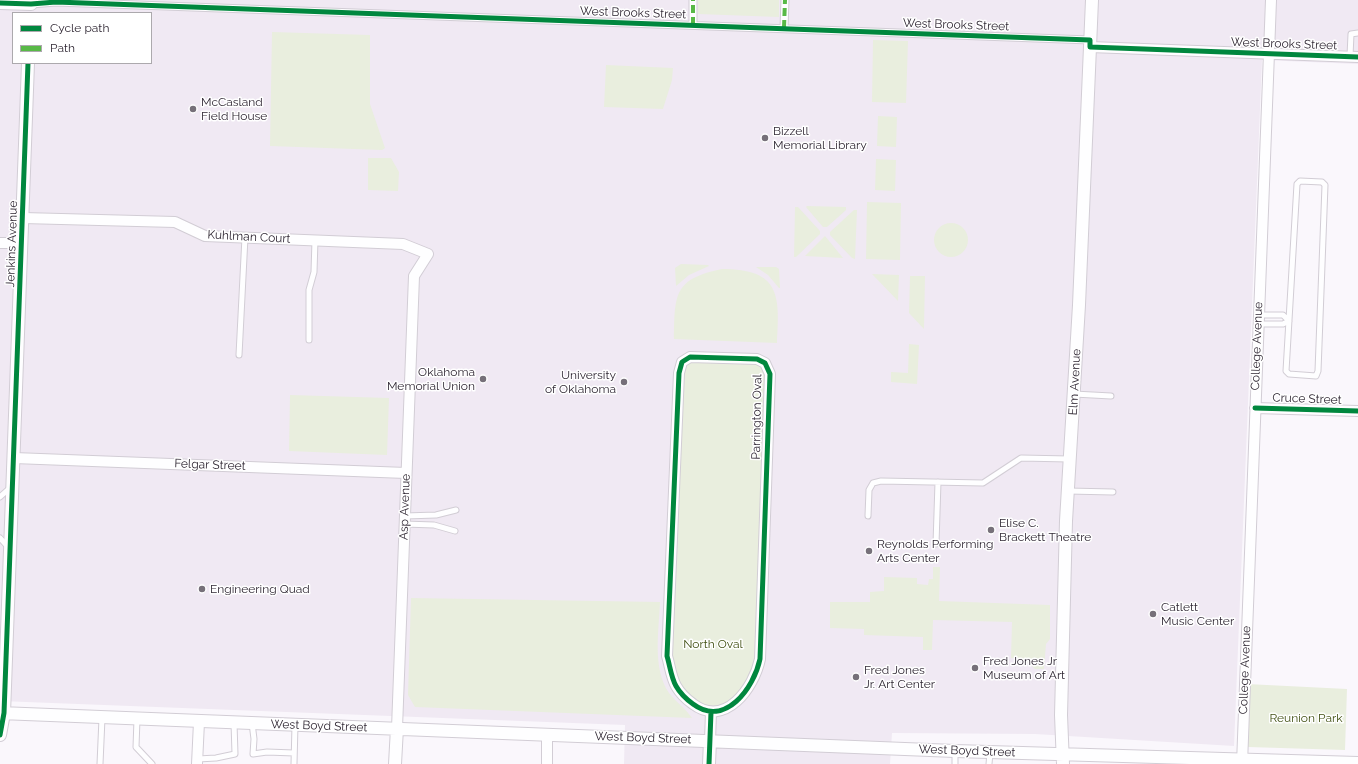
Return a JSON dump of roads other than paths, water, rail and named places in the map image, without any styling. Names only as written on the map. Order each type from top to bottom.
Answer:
[{"type":"street","points":[[692,24],[693,0]]},
{"type":"street","points":[[784,28],[785,0]]},
{"type":"street","name":"Elm Avenue","points":[[1063,759],[1061,716],[1068,491],[1074,394],[1092,0]]},
{"type":"street","name":"College Avenue","points":[[1242,761],[1271,0]]},
{"type":"street","name":"West Brooks Street","points":[[31,6],[56,2],[692,24],[1354,57]]},
{"type":"street","points":[[0,3],[31,6]]},
{"type":"street","name":"Jenkins Avenue","points":[[0,735],[14,458],[28,64]]},
{"type":"street","name":"Kuhlman Court","points":[[23,218],[175,222],[205,236],[403,244],[428,254]]},
{"type":"street","points":[[0,243],[22,243]]},
{"type":"street","name":"Asp Avenue","points":[[395,764],[414,276],[428,254]]},
{"type":"street","name":"Parrington Oval","points":[[690,357],[757,359],[765,363],[770,374],[760,658],[754,680],[745,693],[728,707],[711,712],[698,708],[682,694],[671,675],[667,656],[679,373],[682,362],[690,357]]},
{"type":"street","name":"Cruce Street","points":[[1255,408],[1358,411]]},
{"type":"street","name":"Felgar Street","points":[[14,458],[406,473]]},
{"type":"street","points":[[709,764],[711,712]]},
{"type":"street","name":"West Boyd Street","points":[[2,713],[955,751],[989,758],[1358,763]]},
{"type":"street","points":[[197,761],[199,722]]},
{"type":"street","points":[[547,764],[548,734]]},
{"type":"lane","points":[[1354,57],[1351,34],[1358,32]]},
{"type":"lane","points":[[1258,319],[1283,315],[1289,321],[1286,371],[1289,374],[1316,376],[1318,371],[1326,185],[1322,182],[1300,181],[1296,184],[1289,321]]},
{"type":"lane","points":[[239,355],[245,238]]},
{"type":"lane","points":[[309,340],[309,290],[314,272],[315,240]]},
{"type":"lane","points":[[1258,319],[1283,324],[1289,321]]},
{"type":"lane","points":[[1074,394],[1111,396]]},
{"type":"lane","points":[[868,516],[869,490],[873,483],[882,481],[983,483],[1021,458],[1070,459]]},
{"type":"lane","points":[[936,544],[938,482]]},
{"type":"lane","points":[[0,496],[12,487]]},
{"type":"lane","points":[[1068,491],[1113,492]]},
{"type":"lane","points":[[404,520],[456,510]]},
{"type":"lane","points":[[404,520],[434,525],[455,531]]},
{"type":"lane","points":[[0,538],[9,549]]},
{"type":"lane","points":[[100,764],[102,718]]},
{"type":"lane","points":[[137,719],[136,747],[152,764]]},
{"type":"lane","points":[[197,761],[235,754],[234,723]]},
{"type":"lane","points":[[252,723],[254,739],[253,754],[267,752],[294,753]]},
{"type":"lane","points":[[294,764],[296,724]]},
{"type":"lane","points":[[955,751],[955,764]]},
{"type":"place","name":"McCasland Field House","points":[[193,109]]},
{"type":"place","name":"Bizzell Memorial Library","points":[[765,138]]},
{"type":"place","name":"Oklahoma Memorial Union","points":[[483,379]]},
{"type":"place","name":"University of Oklahoma","points":[[624,382]]},
{"type":"place","name":"Elise C. Brackett Theatre","points":[[991,530]]},
{"type":"place","name":"Reynolds Performing Arts Center","points":[[869,551]]},
{"type":"place","name":"Engineering Quad","points":[[202,589]]},
{"type":"place","name":"Catlett Music Center","points":[[1153,614]]},
{"type":"place","name":"Fred Jones Jr Museum of Art","points":[[975,668]]},
{"type":"place","name":"Fred Jones Jr. Art Center","points":[[856,677]]},
{"type":"park label","name":"North Oval","points":[[713,644]]},
{"type":"park label","name":"Reunion Park","points":[[1306,718]]}]
